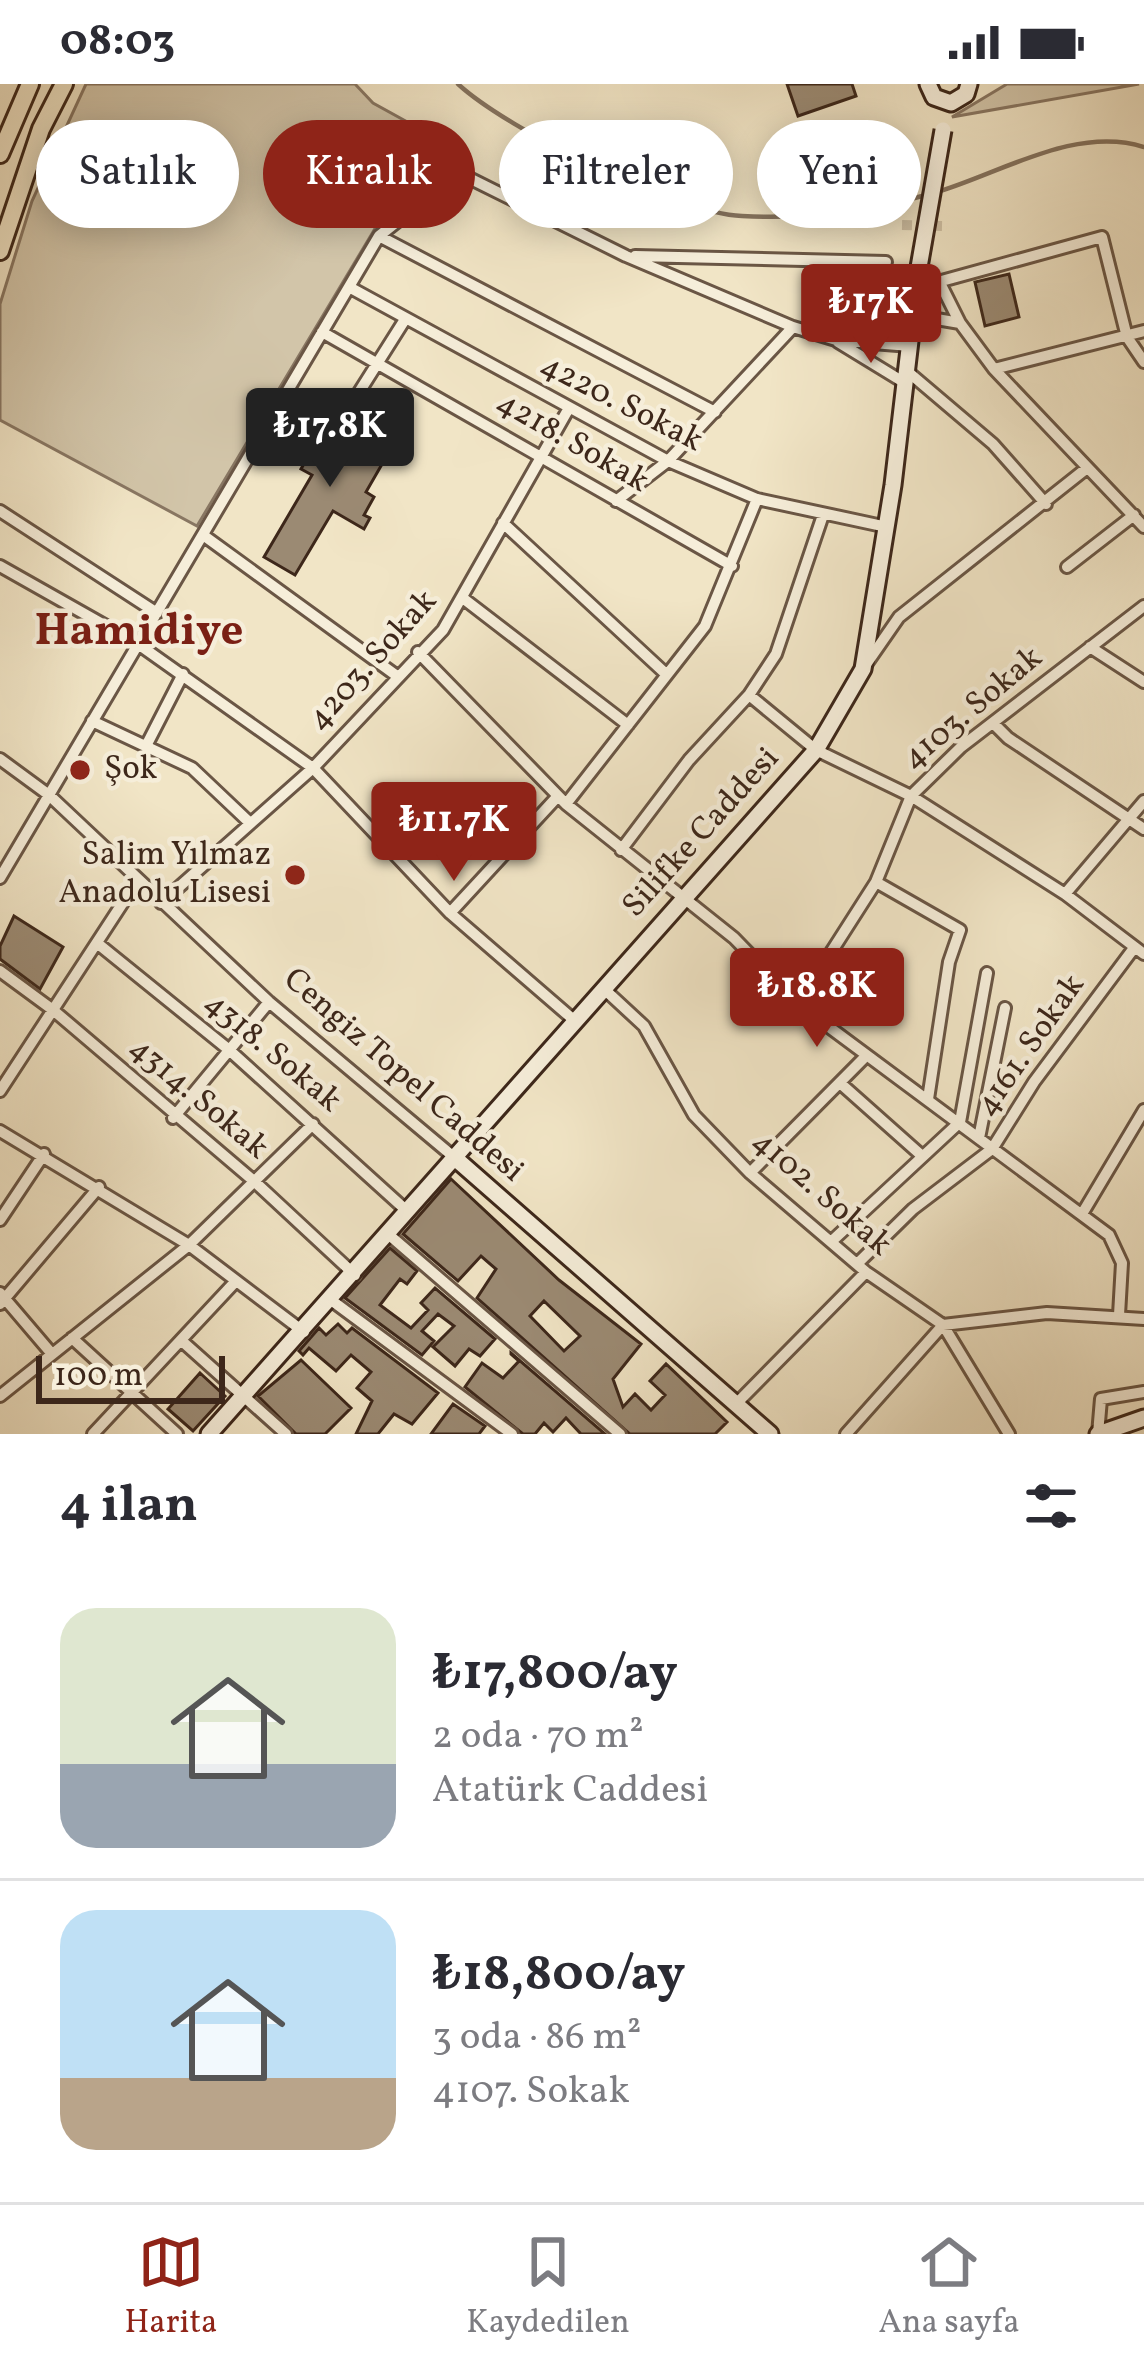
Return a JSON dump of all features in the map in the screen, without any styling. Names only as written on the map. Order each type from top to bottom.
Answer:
[{"type":"main road","points":[[0,154],[30,84]]},
{"type":"main road","points":[[0,251],[40,129],[64,84]]},
{"type":"street","points":[[929,88],[945,103],[982,84]]},
{"type":"street","points":[[929,88],[943,130]]},
{"type":"street","points":[[943,130],[965,92]]},
{"type":"street","name":"Silifke Caddesi","points":[[209,1434],[355,1275],[816,750],[863,669],[943,130]]},
{"type":"street","points":[[0,878],[379,236],[442,187],[467,177],[626,256],[793,327],[836,340],[906,377],[993,444],[1046,504]]},
{"type":"street","points":[[379,236],[715,412]]},
{"type":"street","points":[[836,340],[868,331],[915,295],[940,283],[1102,237],[1127,338],[1144,362]]},
{"type":"street","points":[[626,256],[886,262]]},
{"type":"street","points":[[940,283],[960,323],[994,369],[1144,527]]},
{"type":"street","name":"4220. Sokak","points":[[349,287],[404,322],[668,461],[758,499],[886,526]]},
{"type":"street","points":[[915,295],[960,323]]},
{"type":"street","points":[[351,405],[404,322]]},
{"type":"street","points":[[616,501],[668,461],[793,327]]},
{"type":"street","name":"4218. Sokak","points":[[322,332],[732,566]]},
{"type":"street","points":[[994,369],[1144,332]]},
{"type":"street","points":[[836,340],[910,346]]},
{"type":"street","name":"4203. Sokak","points":[[161,904],[313,768],[443,630],[568,408]]},
{"type":"street","points":[[863,669],[899,617],[1087,468]]},
{"type":"street","points":[[450,914],[561,800],[705,626],[758,499]]},
{"type":"street","points":[[0,512],[157,613]]},
{"type":"street","points":[[621,850],[689,760],[749,695],[792,616],[823,515]]},
{"type":"street","points":[[1067,567],[1134,515]]},
{"type":"street","points":[[503,523],[666,674]]},
{"type":"street","points":[[202,535],[397,676]]},
{"type":"street","points":[[0,566],[138,644],[313,768],[450,914],[575,1021]]},
{"type":"street","points":[[464,599],[628,724]]},
{"type":"street","name":"4103. Sokak","points":[[798,1004],[876,882],[911,796],[993,722],[1144,606]]},
{"type":"street","points":[[1090,647],[1144,682]]},
{"type":"street","points":[[418,652],[561,800],[686,896],[798,1004],[1119,1246],[1123,1288],[1119,1315]]},
{"type":"street","points":[[146,746],[183,674]]},
{"type":"street","points":[[749,695],[816,750],[911,796],[1065,894],[1139,951]]},
{"type":"street","points":[[92,722],[193,768],[250,823]]},
{"type":"street","points":[[993,722],[1008,738],[1144,829]]},
{"type":"street","name":"Cengiz Topel Caddesi","points":[[0,759],[49,795],[269,1002],[770,1434]]},
{"type":"street","points":[[1065,894],[1144,801]]},
{"type":"street","points":[[0,1091],[137,881]]},
{"type":"street","points":[[876,882],[960,930],[949,962],[928,1099]]},
{"type":"street","name":"4318. Sokak","points":[[97,943],[228,1049],[407,1211]]},
{"type":"street","name":"4161. Sokak","points":[[736,1403],[913,1209],[992,1149],[1034,1082],[1139,951]]},
{"type":"street","name":"4314. Sokak","points":[[0,971],[53,1010],[173,1118],[255,1182],[355,1275]]},
{"type":"street","points":[[833,1240],[960,1123],[987,973]]},
{"type":"street","name":"4102. Sokak","points":[[603,988],[644,1026],[694,1115],[750,1173],[862,1268],[943,1325],[1010,1434]]},
{"type":"street","points":[[173,1118],[269,1002]]},
{"type":"street","points":[[979,1138],[1005,1008]]},
{"type":"street","points":[[750,1173],[865,1058]]},
{"type":"street","points":[[840,1083],[921,1155]]},
{"type":"street","points":[[1082,1214],[1144,1110]]},
{"type":"street","points":[[0,1396],[189,1245],[314,1124]]},
{"type":"street","points":[[0,1131],[189,1245],[304,1332]]},
{"type":"street","points":[[0,1220],[44,1154]]},
{"type":"street","points":[[52,1354],[2,1298],[99,1187]]},
{"type":"street","points":[[388,1234],[620,1434]]},
{"type":"street","points":[[95,1433],[235,1282]]},
{"type":"street","points":[[331,1300],[502,1432]]},
{"type":"street","points":[[846,1434],[943,1325],[1024,1314],[1144,1319]]},
{"type":"street","points":[[72,1338],[177,1434]]},
{"type":"street","points":[[183,1342],[286,1434]]},
{"type":"street","points":[[1144,1392],[1100,1400],[1098,1434],[1144,1418]]},
{"type":"shaded area","points":[[86,84],[355,84],[373,103],[404,120],[263,120],[263,228],[375,228],[197,526],[0,420],[0,304],[36,192],[36,228],[239,228],[239,120],[69,120]]},
{"type":"shaded area","points":[[1007,84],[1139,84],[952,117]]},
{"type":"building","points":[[787,84],[852,84],[856,96],[798,116]]},
{"type":"building","points":[[1009,274],[1019,317],[985,326],[975,282]]},
{"type":"building","points":[[334,413],[376,438],[374,443],[389,452],[366,492],[374,497],[364,515],[370,518],[364,529],[333,511],[295,575],[264,557],[312,475],[301,469]]},
{"type":"building","points":[[14,916],[63,947],[40,989],[0,959],[0,946]]},
{"type":"building","points":[[451,1179],[559,1280],[641,1344],[613,1379],[623,1407],[635,1394],[651,1410],[665,1395],[650,1381],[666,1364],[727,1422],[715,1434],[630,1434],[477,1298],[496,1269],[481,1256],[458,1281],[403,1234]],"holes":[[[544,1301],[580,1336],[564,1351],[530,1316]]]},
{"type":"building","points":[[390,1248],[417,1271],[407,1284],[400,1279],[380,1305],[411,1328],[428,1310],[421,1303],[435,1288],[495,1339],[480,1356],[469,1349],[455,1366],[433,1347],[454,1326],[438,1314],[422,1331],[434,1341],[422,1355],[345,1298]]},
{"type":"building","points":[[338,1324],[347,1333],[352,1328],[438,1393],[412,1424],[394,1414],[378,1434],[356,1434],[372,1401],[357,1388],[371,1372],[351,1355],[336,1371],[309,1348],[303,1355],[299,1351],[319,1328],[326,1335]]},
{"type":"building","points":[[511,1353],[605,1434],[581,1434],[566,1418],[553,1432],[544,1423],[535,1434],[523,1434],[465,1387],[482,1363],[503,1378],[519,1361]]},
{"type":"building","points":[[301,1360],[351,1408],[325,1434],[296,1434],[258,1396]]},
{"type":"building","points":[[200,1373],[225,1396],[193,1431],[168,1409]]},
{"type":"building","points":[[453,1404],[485,1426],[479,1434],[431,1434]]},
{"type":"waterway","points":[[458,84],[514,124],[594,166],[676,201],[713,211],[742,216],[812,215],[926,195]]},
{"type":"waterway","points":[[937,192],[1065,147],[1092,142],[1144,147]]},
{"type":"tunnel","points":[[921,225],[947,226]]},
{"type":"place","name":"Şok","points":[[80,770]]},
{"type":"place","name":"Salim Yılmaz Anadolu Lisesi","points":[[295,875]]},
{"type":"district","name":"Hamidiye","points":[[139,632]]}]
